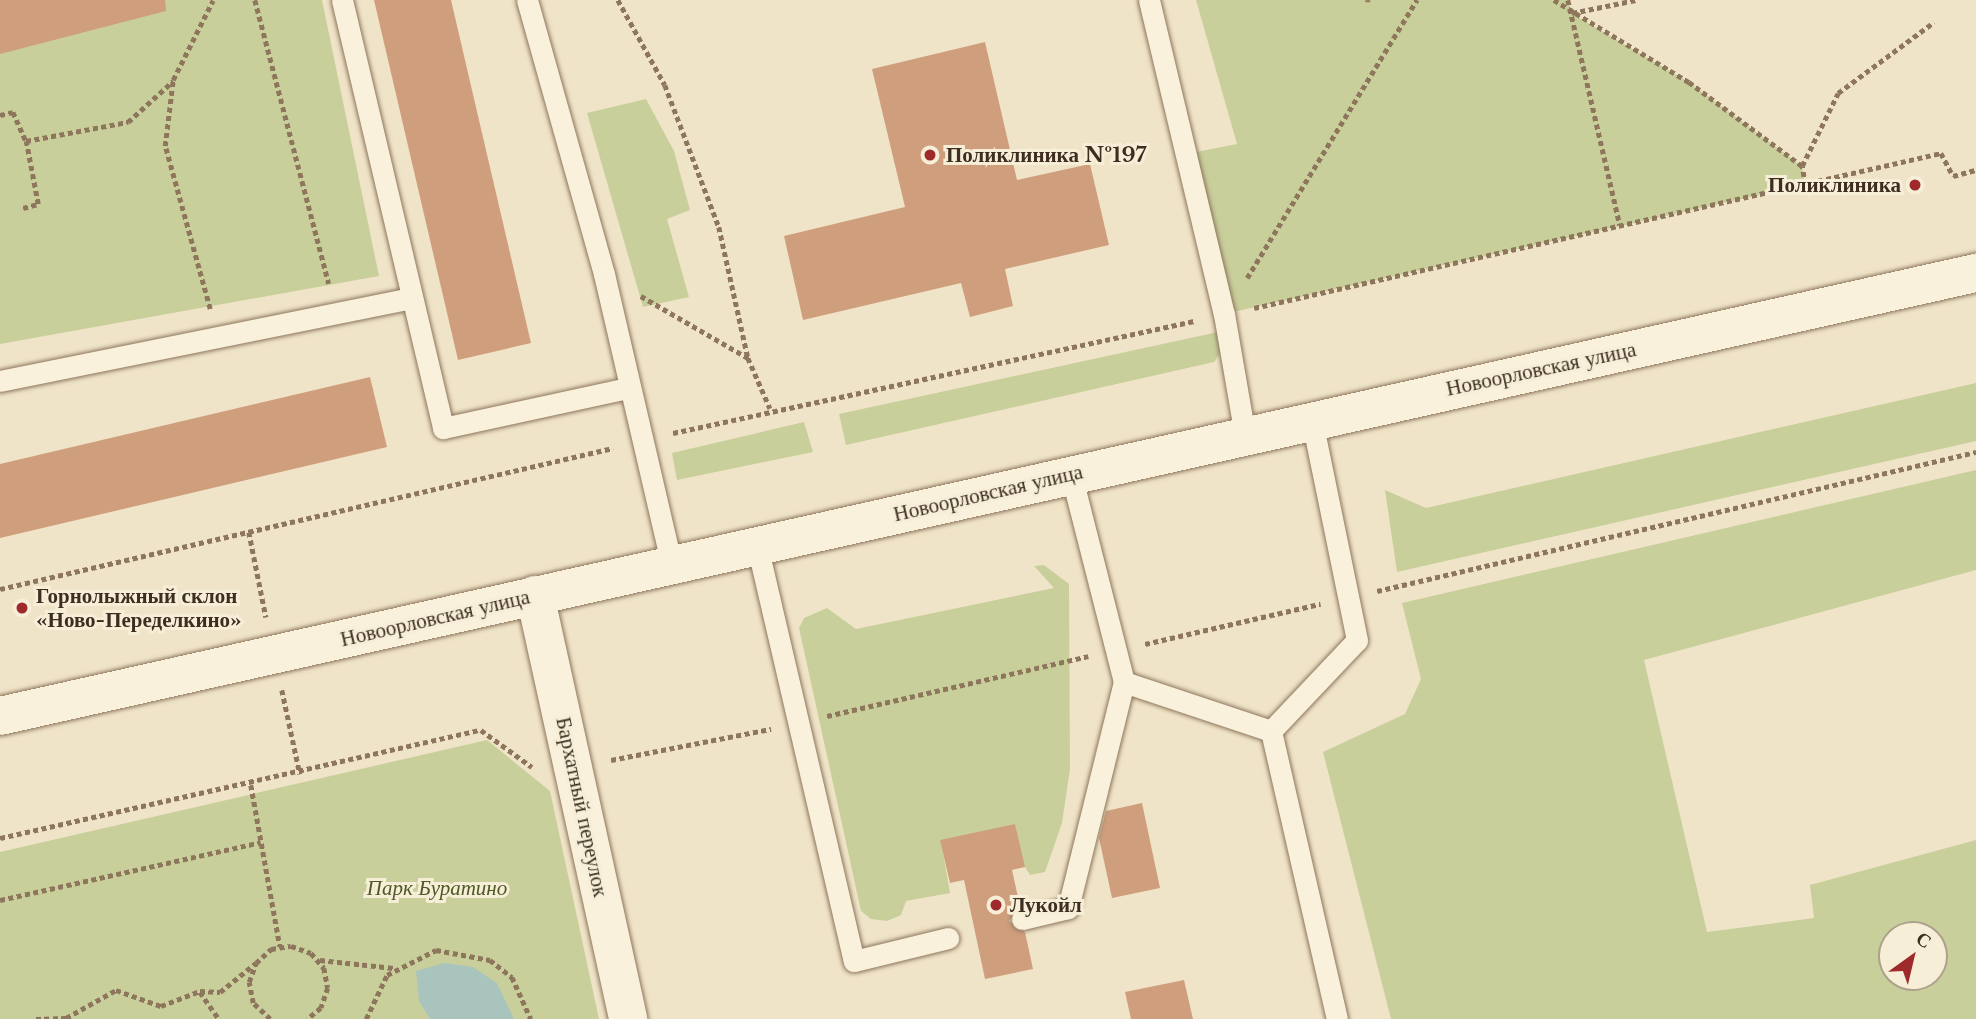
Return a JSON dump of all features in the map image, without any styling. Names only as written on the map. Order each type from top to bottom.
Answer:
[{"type":"street","name":"Новоорловская улица","points":[[0,716],[535,595],[671,561],[757,545],[1976,273]]},
{"type":"street","name":"Бархатный переулок","points":[[535,595],[575,767],[628,1019]]},
{"type":"lane","points":[[342,0],[443,428],[628,388]]},
{"type":"lane","points":[[527,0],[604,274],[628,388],[671,561]]},
{"type":"lane","points":[[1149,0],[1224,314],[1245,435]]},
{"type":"lane","points":[[0,381],[412,298]]},
{"type":"lane","points":[[1272,731],[1357,640],[1312,420]]},
{"type":"lane","points":[[1022,919],[1068,908],[1124,682],[1071,474]]},
{"type":"lane","points":[[757,545],[854,961],[948,938]]},
{"type":"lane","points":[[1124,682],[1272,731]]},
{"type":"lane","points":[[1272,731],[1337,1019]]},
{"type":"path","points":[[213,0],[173,80],[165,146],[218,337]]},
{"type":"path","points":[[255,0],[337,313]]},
{"type":"path","points":[[618,0],[664,85],[719,227],[748,358],[770,408]]},
{"type":"path","points":[[1224,314],[1417,0]]},
{"type":"path","points":[[1554,0],[1571,13],[1689,82],[1802,166]]},
{"type":"path","points":[[1568,0],[1620,225]]},
{"type":"path","points":[[1571,13],[1636,0]]},
{"type":"path","points":[[1805,185],[1802,166],[1838,93],[1934,22]]},
{"type":"path","points":[[26,141],[128,122],[173,80]]},
{"type":"path","points":[[0,115],[13,112],[26,141],[38,204],[23,208]]},
{"type":"path","points":[[1224,314],[1941,153],[1953,176],[1976,170]]},
{"type":"path","points":[[604,274],[748,358]]},
{"type":"path","points":[[0,838],[251,785],[481,730],[540,773],[575,767],[798,723],[1976,452]]},
{"type":"path","points":[[251,785],[280,946]]},
{"type":"path","points":[[0,900],[261,842]]},
{"type":"path","points":[[280,946],[320,960],[394,968],[436,950],[477,955],[512,977],[531,1019]]},
{"type":"path","points":[[36,1019],[66,1018],[116,990],[161,1006],[200,991],[220,992],[280,946]]},
{"type":"path","points":[[308,1019],[321,1007],[328,988],[320,960]]},
{"type":"path","points":[[256,963],[249,982],[261,1012],[270,1019]]},
{"type":"path","points":[[366,1019],[372,998],[394,968]]},
{"type":"path","points":[[200,991],[219,1019]]},
{"type":"path","points":[[255,1019],[261,1012]]},
{"type":"green space","points":[[122,0],[322,0],[379,276],[0,344],[0,45]]},
{"type":"green space","points":[[1196,0],[1568,0],[1571,13],[1689,82],[1802,166],[1805,185],[1224,314],[1186,154],[1237,144]]},
{"type":"green space","points":[[646,99],[674,151],[690,210],[667,219],[689,297],[643,307],[587,113]]},
{"type":"green space","points":[[1218,332],[1221,352],[1214,362],[846,445],[839,414]]},
{"type":"green space","points":[[1976,383],[1976,441],[1397,572],[1385,490],[1426,508]]},
{"type":"green space","points":[[804,422],[813,452],[677,480],[672,453]]},
{"type":"green space","points":[[1976,470],[1976,570],[1644,660],[1707,932],[1814,918],[1810,885],[1976,840],[1976,1019],[1391,1019],[1323,752],[1405,714],[1421,679],[1402,603]]},
{"type":"green space","points":[[1044,565],[1069,584],[1070,769],[1062,823],[1045,872],[1030,875],[1025,867],[941,841],[950,893],[906,901],[901,915],[887,921],[871,919],[861,911],[799,628],[804,618],[827,608],[856,629],[1054,588],[1034,566]]},
{"type":"green space","name":"Парк Буратино","points":[[487,740],[550,791],[599,1019],[0,1019],[0,852]]},
{"type":"water","points":[[444,963],[473,967],[497,983],[514,1019],[430,1019],[419,1001],[416,971]]},
{"type":"building","points":[[0,0],[165,0],[166,11],[0,54]]},
{"type":"building","points":[[374,0],[451,0],[531,343],[458,360]]},
{"type":"building","points":[[985,42],[1017,180],[1090,164],[1109,245],[1005,269],[1013,306],[970,317],[961,283],[803,320],[784,236],[905,207],[872,69]]},
{"type":"building","points":[[370,377],[387,447],[0,538],[0,464]]},
{"type":"building","points":[[1142,803],[1160,888],[1112,898],[1099,838],[1106,811]]},
{"type":"building","points":[[1015,824],[1025,867],[1012,870],[1020,906],[1009,921],[1025,932],[1033,969],[985,979],[964,880],[950,883],[940,840]]},
{"type":"building","points":[[1184,980],[1193,1019],[1131,1019],[1125,992]]},
{"type":"place","name":"Поликлиника №197","points":[[930,155]]},
{"type":"place","name":"Поликлиника","points":[[1915,185]]},
{"type":"place","name":"Горнолыжный склон «Ново-Переделкино»","points":[[22,608]]},
{"type":"place","name":"Лукойл","points":[[996,905]]}]
